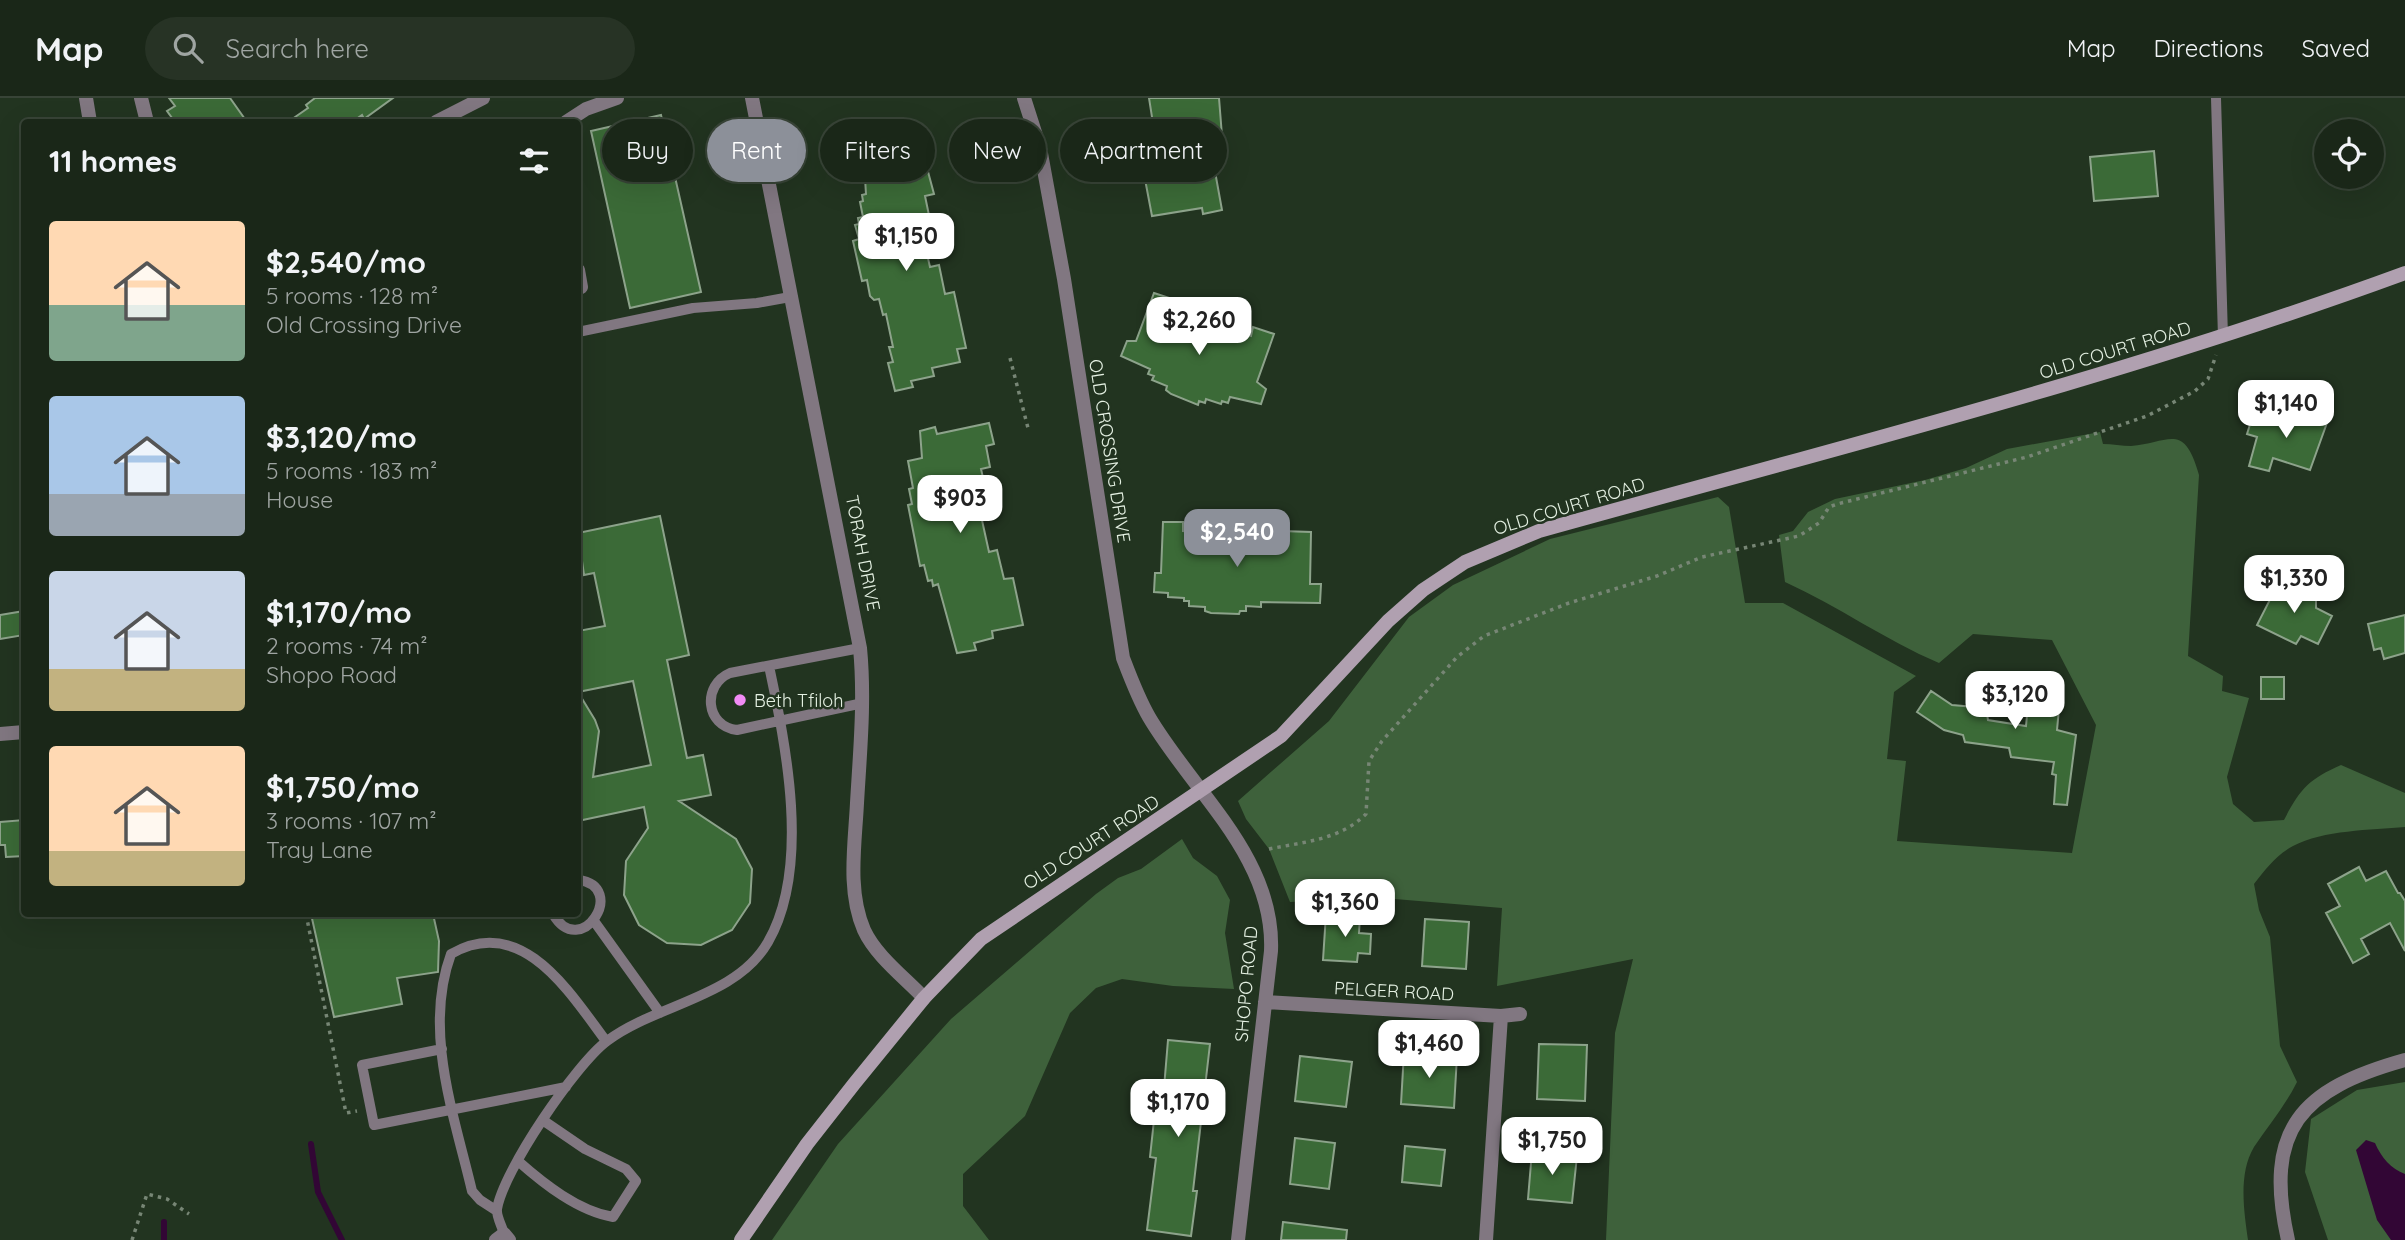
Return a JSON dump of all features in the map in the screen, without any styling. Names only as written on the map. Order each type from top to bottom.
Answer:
[{"type":"main road","name":"OLD COURT ROAD","points":[[741,1240],[807,1144],[924,998],[995,928],[1281,736],[1388,621],[1423,590],[1465,562],[1551,528],[2059,387],[2223,337],[2405,273]]},
{"type":"street","points":[[86,98],[90,119]]},
{"type":"street","points":[[141,98],[145,119]]},
{"type":"street","points":[[442,119],[483,98]]},
{"type":"street","points":[[571,119],[586,109],[617,98]]},
{"type":"street","name":"TORAH DRIVE","points":[[752,98],[860,648],[863,703],[854,862],[857,912],[865,933],[882,956],[924,998]]},
{"type":"street","name":"OLD CROSSING DRIVE","points":[[1024,98],[1040,148],[1062,266],[1123,658],[1134,689],[1150,719],[1202,791]]},
{"type":"street","points":[[0,734],[21,732]]},
{"type":"street","name":"SHOPO ROAD","points":[[1202,791],[1249,861],[1269,907],[1271,951],[1238,1240]]},
{"type":"street","name":"PELGER ROAD","points":[[1265,1002],[1501,1016],[1520,1014]]},
{"type":"street","points":[[1486,1240],[1501,1016]]},
{"type":"street","points":[[2288,1240],[2280,1200],[2280,1167],[2296,1123],[2312,1101],[2337,1083],[2365,1071],[2405,1060]]},
{"type":"lane","points":[[2216,98],[2223,337]]},
{"type":"lane","points":[[581,331],[693,308],[757,303],[790,297]]},
{"type":"lane","points":[[860,648],[720,678],[712,689],[710,702],[712,715],[726,728],[737,730],[863,703]]},
{"type":"lane","points":[[503,1238],[496,1211],[518,1161],[566,1087],[607,1041],[660,1013],[729,983],[767,945],[776,926],[788,876],[791,828],[787,755],[769,666]]},
{"type":"lane","points":[[555,917],[558,922],[572,929],[580,929],[594,921],[601,906],[600,898],[591,884],[581,881]]},
{"type":"lane","points":[[594,921],[660,1013]]},
{"type":"lane","points":[[496,1211],[472,1191],[442,1049],[438,1013],[451,954],[463,947],[484,943],[516,947],[552,970],[607,1041]]},
{"type":"lane","points":[[442,1049],[362,1065],[374,1125],[566,1087]]},
{"type":"lane","points":[[518,1161],[536,1177],[595,1214],[613,1217],[626,1198],[636,1181],[626,1169],[585,1149],[544,1121]]},
{"type":"path","points":[[1010,358],[1028,428]]},
{"type":"path","points":[[1269,849],[1341,833],[1358,823],[1366,814],[1367,769],[1376,751],[1457,657],[1484,636],[1569,603],[1657,576],[1702,557],[1800,536],[1819,523],[1829,507],[1837,504],[2027,457],[2147,416],[2195,391],[2208,379],[2214,364]]},
{"type":"path","points":[[307,917],[346,1113],[371,1109]]},
{"type":"path","points":[[132,1240],[147,1194],[167,1199],[189,1214]]},
{"type":"green space","points":[[2100,432],[2103,444],[2131,446],[2174,439],[2187,447],[2193,458],[2199,475],[2188,656],[2223,676],[2222,691],[2249,698],[2227,777],[2233,804],[2254,822],[2284,820],[2306,786],[2341,765],[2405,793],[2405,827],[2348,832],[2305,841],[2281,854],[2254,884],[2259,910],[2270,937],[2280,1046],[2297,1082],[2249,1158],[2244,1181],[2248,1240],[1606,1240],[1615,1033],[1633,959],[1497,986],[1502,908],[1383,898],[1290,902],[1269,849],[1246,819],[1238,801],[1329,721],[1409,617],[1453,585],[1550,539],[1718,497],[1729,507],[1745,603],[1783,603],[1916,676],[1894,692],[1887,759],[1906,761],[1897,841],[2072,853],[2096,725],[2052,640],[1973,634],[1939,663],[1785,582],[1779,535],[1793,531],[1808,512],[1835,499],[1925,480],[1966,468],[2007,449]]},
{"type":"green space","points":[[1182,839],[1193,858],[1217,876],[1230,900],[1225,933],[1234,989],[1173,986],[1122,979],[1096,988],[1070,1013],[1025,1116],[963,1174],[963,1206],[989,1240],[772,1240],[838,1144],[951,1019],[1096,894],[1118,878],[1141,869]]},
{"type":"green space","points":[[2405,1082],[2405,1240],[2328,1240],[2305,1172],[2311,1119],[2357,1090]]},
{"type":"shaded area","points":[[2366,1140],[2375,1143],[2387,1162],[2405,1174],[2405,1240],[2391,1240],[2377,1220],[2356,1150]]},
{"type":"building","points":[[169,98],[230,98],[245,119],[173,119],[167,111],[175,106]]},
{"type":"building","points":[[315,98],[393,98],[364,119],[362,115],[356,119],[292,119],[308,108],[306,105]]},
{"type":"building","points":[[1149,98],[1219,98],[1221,119],[1152,119]]},
{"type":"building","points":[[661,115],[662,119],[644,119]]},
{"type":"building","points":[[602,128],[602,181],[591,131]]},
{"type":"building","points":[[2154,151],[2158,196],[2094,201],[2090,157]]},
{"type":"building","points":[[602,182],[676,182],[701,292],[630,308]]},
{"type":"building","points":[[865,182],[931,182],[934,194],[925,196],[931,225],[921,228],[930,267],[939,265],[945,294],[954,292],[966,348],[957,349],[960,362],[932,368],[934,376],[911,381],[913,387],[895,391],[888,363],[893,362],[889,347],[893,347],[886,314],[883,315],[879,299],[874,300],[870,296],[867,280],[862,281],[853,241],[859,239],[855,225],[859,224],[858,218],[863,217],[860,202],[863,201],[862,195],[866,194]]},
{"type":"building","points":[[1146,182],[1217,182],[1222,210],[1203,214],[1202,208],[1152,216]]},
{"type":"building","points":[[1154,293],[1175,300],[1172,309],[1185,313],[1182,321],[1215,334],[1226,337],[1230,328],[1251,336],[1253,327],[1274,334],[1257,382],[1266,389],[1261,404],[1230,397],[1228,403],[1222,401],[1221,404],[1206,399],[1205,403],[1199,401],[1198,405],[1171,394],[1166,390],[1167,386],[1152,380],[1154,376],[1148,374],[1150,369],[1121,356],[1127,341],[1136,341]]},
{"type":"building","points":[[2271,414],[2304,420],[2306,414],[2328,420],[2310,470],[2273,458],[2269,471],[2249,466],[2257,437],[2247,434],[2253,415],[2269,419]]},
{"type":"building","points":[[989,423],[994,444],[986,446],[990,467],[981,469],[984,482],[974,484],[989,552],[997,550],[1004,579],[1013,578],[1023,625],[992,631],[993,638],[974,643],[976,650],[957,653],[938,584],[933,586],[932,580],[928,581],[924,565],[920,566],[908,505],[912,504],[909,489],[913,488],[908,461],[922,458],[920,431],[935,427],[937,434]]},
{"type":"building","points":[[660,516],[689,655],[667,660],[687,758],[703,755],[711,795],[679,801],[736,839],[752,869],[750,903],[732,930],[701,945],[667,943],[639,925],[624,895],[626,861],[648,828],[644,807],[581,820],[581,697],[599,731],[593,777],[651,765],[633,681],[581,691],[581,630],[605,626],[594,573],[584,575],[581,532]]},
{"type":"building","points":[[1163,522],[1183,522],[1183,531],[1198,532],[1197,539],[1254,542],[1254,530],[1266,530],[1267,523],[1283,523],[1282,531],[1311,532],[1310,584],[1321,584],[1320,603],[1261,602],[1261,607],[1246,606],[1246,611],[1240,611],[1239,614],[1211,613],[1205,611],[1205,607],[1189,606],[1189,601],[1184,601],[1184,598],[1168,597],[1168,593],[1154,592],[1155,573],[1161,573]]},
{"type":"building","points":[[2281,578],[2300,587],[2298,591],[2316,600],[2316,608],[2332,616],[2318,644],[2301,636],[2296,644],[2257,625]]},
{"type":"building","points":[[21,612],[21,636],[0,639],[0,615]]},
{"type":"building","points":[[2405,615],[2405,653],[2384,659],[2381,648],[2374,650],[2368,624]]},
{"type":"building","points":[[2037,677],[2057,682],[2056,694],[2060,698],[2057,730],[2076,735],[2067,805],[2054,804],[2054,762],[2011,757],[2009,748],[1965,742],[1963,735],[1944,730],[1917,712],[1931,691],[1952,705],[1986,708],[1988,720],[2026,726],[2029,694]]},
{"type":"building","points":[[2261,677],[2284,677],[2284,699],[2261,699]]},
{"type":"building","points":[[21,820],[21,856],[6,857],[5,845],[0,845],[0,822]]},
{"type":"building","points":[[2359,867],[2366,881],[2386,871],[2405,901],[2405,951],[2390,923],[2361,939],[2369,954],[2353,963],[2326,913],[2340,906],[2328,884]]},
{"type":"building","points":[[1326,914],[1360,916],[1359,933],[1371,934],[1370,954],[1358,953],[1357,962],[1323,960]]},
{"type":"building","points":[[312,917],[434,917],[439,941],[438,972],[397,978],[402,1004],[334,1017]]},
{"type":"building","points":[[1425,919],[1469,922],[1466,969],[1422,966]]},
{"type":"building","points":[[1168,1040],[1210,1044],[1193,1191],[1197,1191],[1191,1236],[1147,1230],[1156,1158],[1150,1157],[1155,1111],[1162,1112]]},
{"type":"building","points":[[1539,1044],[1587,1045],[1585,1101],[1537,1099]]},
{"type":"building","points":[[1404,1052],[1457,1056],[1454,1108],[1401,1104]]},
{"type":"building","points":[[1300,1056],[1352,1062],[1346,1107],[1295,1101]]},
{"type":"building","points":[[1295,1138],[1335,1143],[1329,1189],[1290,1184]]},
{"type":"building","points":[[1405,1146],[1445,1150],[1441,1186],[1402,1182]]},
{"type":"building","points":[[1532,1151],[1577,1156],[1572,1203],[1528,1199]]},
{"type":"building","points":[[1283,1222],[1347,1230],[1346,1240],[1281,1240]]},
{"type":"waterway","points":[[311,1144],[318,1192],[342,1240]]},
{"type":"waterway","points":[[164,1222],[164,1240]]},
{"type":"place","name":"Beth Tfiloh","points":[[740,700]]}]
